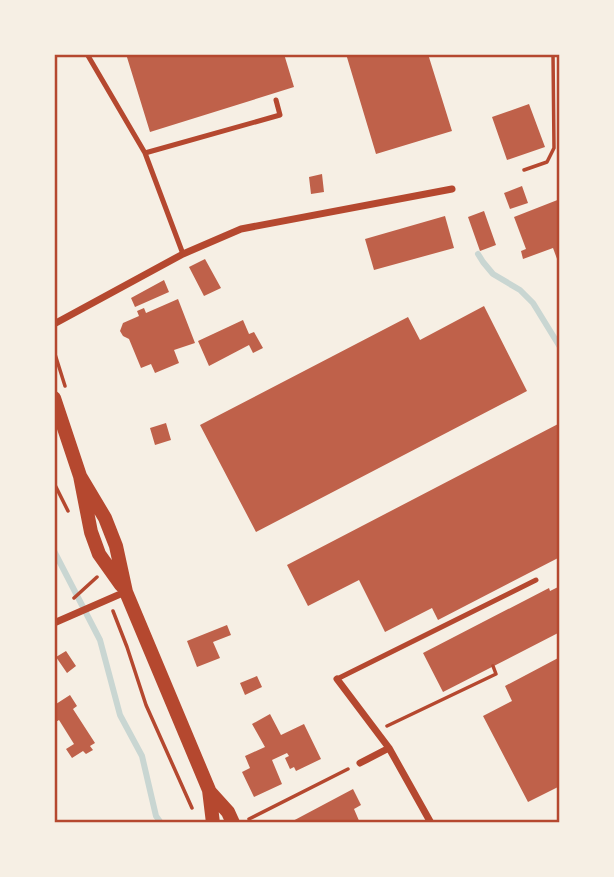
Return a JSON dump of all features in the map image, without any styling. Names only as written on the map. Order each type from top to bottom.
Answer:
[{"type":"main road","points":[[54,398],[80,476],[88,524],[99,554],[126,592],[209,790],[213,823]]},
{"type":"main road","points":[[209,790],[228,812],[240,821]]},
{"type":"street","points":[[54,324],[183,254],[242,229],[452,189]]},
{"type":"street","points":[[54,623],[126,592]]},
{"type":"street","points":[[337,679],[389,748],[431,823]]},
{"type":"street","points":[[360,763],[389,748]]},
{"type":"lane","points":[[87,54],[145,153],[183,254]]},
{"type":"lane","points":[[145,153],[280,115],[276,100]]},
{"type":"lane","points":[[337,679],[536,580]]},
{"type":"path","points":[[524,170],[547,162],[554,148],[553,54]]},
{"type":"path","points":[[54,483],[68,512]]},
{"type":"path","points":[[94,568],[127,647],[146,705],[194,811]]},
{"type":"path","points":[[72,600],[94,579]]},
{"type":"path","points":[[376,732],[496,674],[493,666]]},
{"type":"path","points":[[240,821],[360,763]]},
{"type":"building","points":[[126,54],[284,54],[294,87],[150,132]]},
{"type":"building","points":[[346,54],[428,54],[452,131],[376,154]]},
{"type":"building","points":[[529,104],[545,147],[507,160],[492,117]]},
{"type":"building","points":[[322,174],[324,192],[311,194],[309,177]]},
{"type":"building","points":[[522,186],[528,203],[510,209],[504,193]]},
{"type":"building","points":[[560,199],[560,267],[553,248],[523,259],[521,251],[526,249],[514,217]]},
{"type":"building","points":[[484,211],[496,245],[480,251],[468,217]]},
{"type":"building","points":[[445,216],[454,248],[374,270],[365,239]]},
{"type":"building","points":[[205,259],[221,288],[204,296],[189,267]]},
{"type":"building","points":[[164,280],[169,292],[135,307],[131,298]]},
{"type":"building","points":[[178,299],[195,343],[174,350],[179,363],[155,373],[151,364],[141,368],[129,339],[120,331],[123,323],[139,316],[137,311],[144,308],[146,313]]},
{"type":"building","points":[[484,306],[527,391],[256,532],[200,425],[408,317],[420,340]]},
{"type":"building","points":[[243,320],[249,334],[254,332],[263,348],[253,353],[249,345],[209,366],[198,341]]},
{"type":"building","points":[[166,423],[171,440],[155,445],[150,428]]},
{"type":"building","points":[[560,423],[560,557],[438,620],[432,608],[385,632],[359,580],[308,606],[287,565]]},
{"type":"building","points":[[560,586],[560,632],[443,692],[423,653],[549,588],[550,591]]},
{"type":"building","points":[[227,625],[231,635],[213,642],[220,658],[197,667],[187,641]]},
{"type":"building","points":[[66,651],[76,666],[67,673],[56,657]]},
{"type":"building","points":[[560,657],[560,786],[528,802],[483,716],[512,701],[505,686]]},
{"type":"building","points":[[257,676],[262,687],[245,695],[240,683]]},
{"type":"building","points":[[70,695],[77,706],[73,709],[95,743],[90,746],[93,750],[86,754],[83,751],[72,758],[66,749],[74,744],[59,720],[54,723],[54,702],[56,704]]},
{"type":"building","points":[[270,714],[281,735],[304,724],[321,759],[296,771],[294,767],[290,769],[285,758],[289,756],[287,753],[272,760],[282,784],[254,797],[242,772],[250,768],[245,756],[265,747],[252,724]]},
{"type":"building","points":[[353,789],[361,805],[354,809],[360,823],[289,823]]},
{"type":"waterway","points":[[478,254],[493,274],[520,290],[533,303],[560,347]]},
{"type":"waterway","points":[[54,551],[100,640],[120,715],[142,756],[156,816],[161,823]]}]
